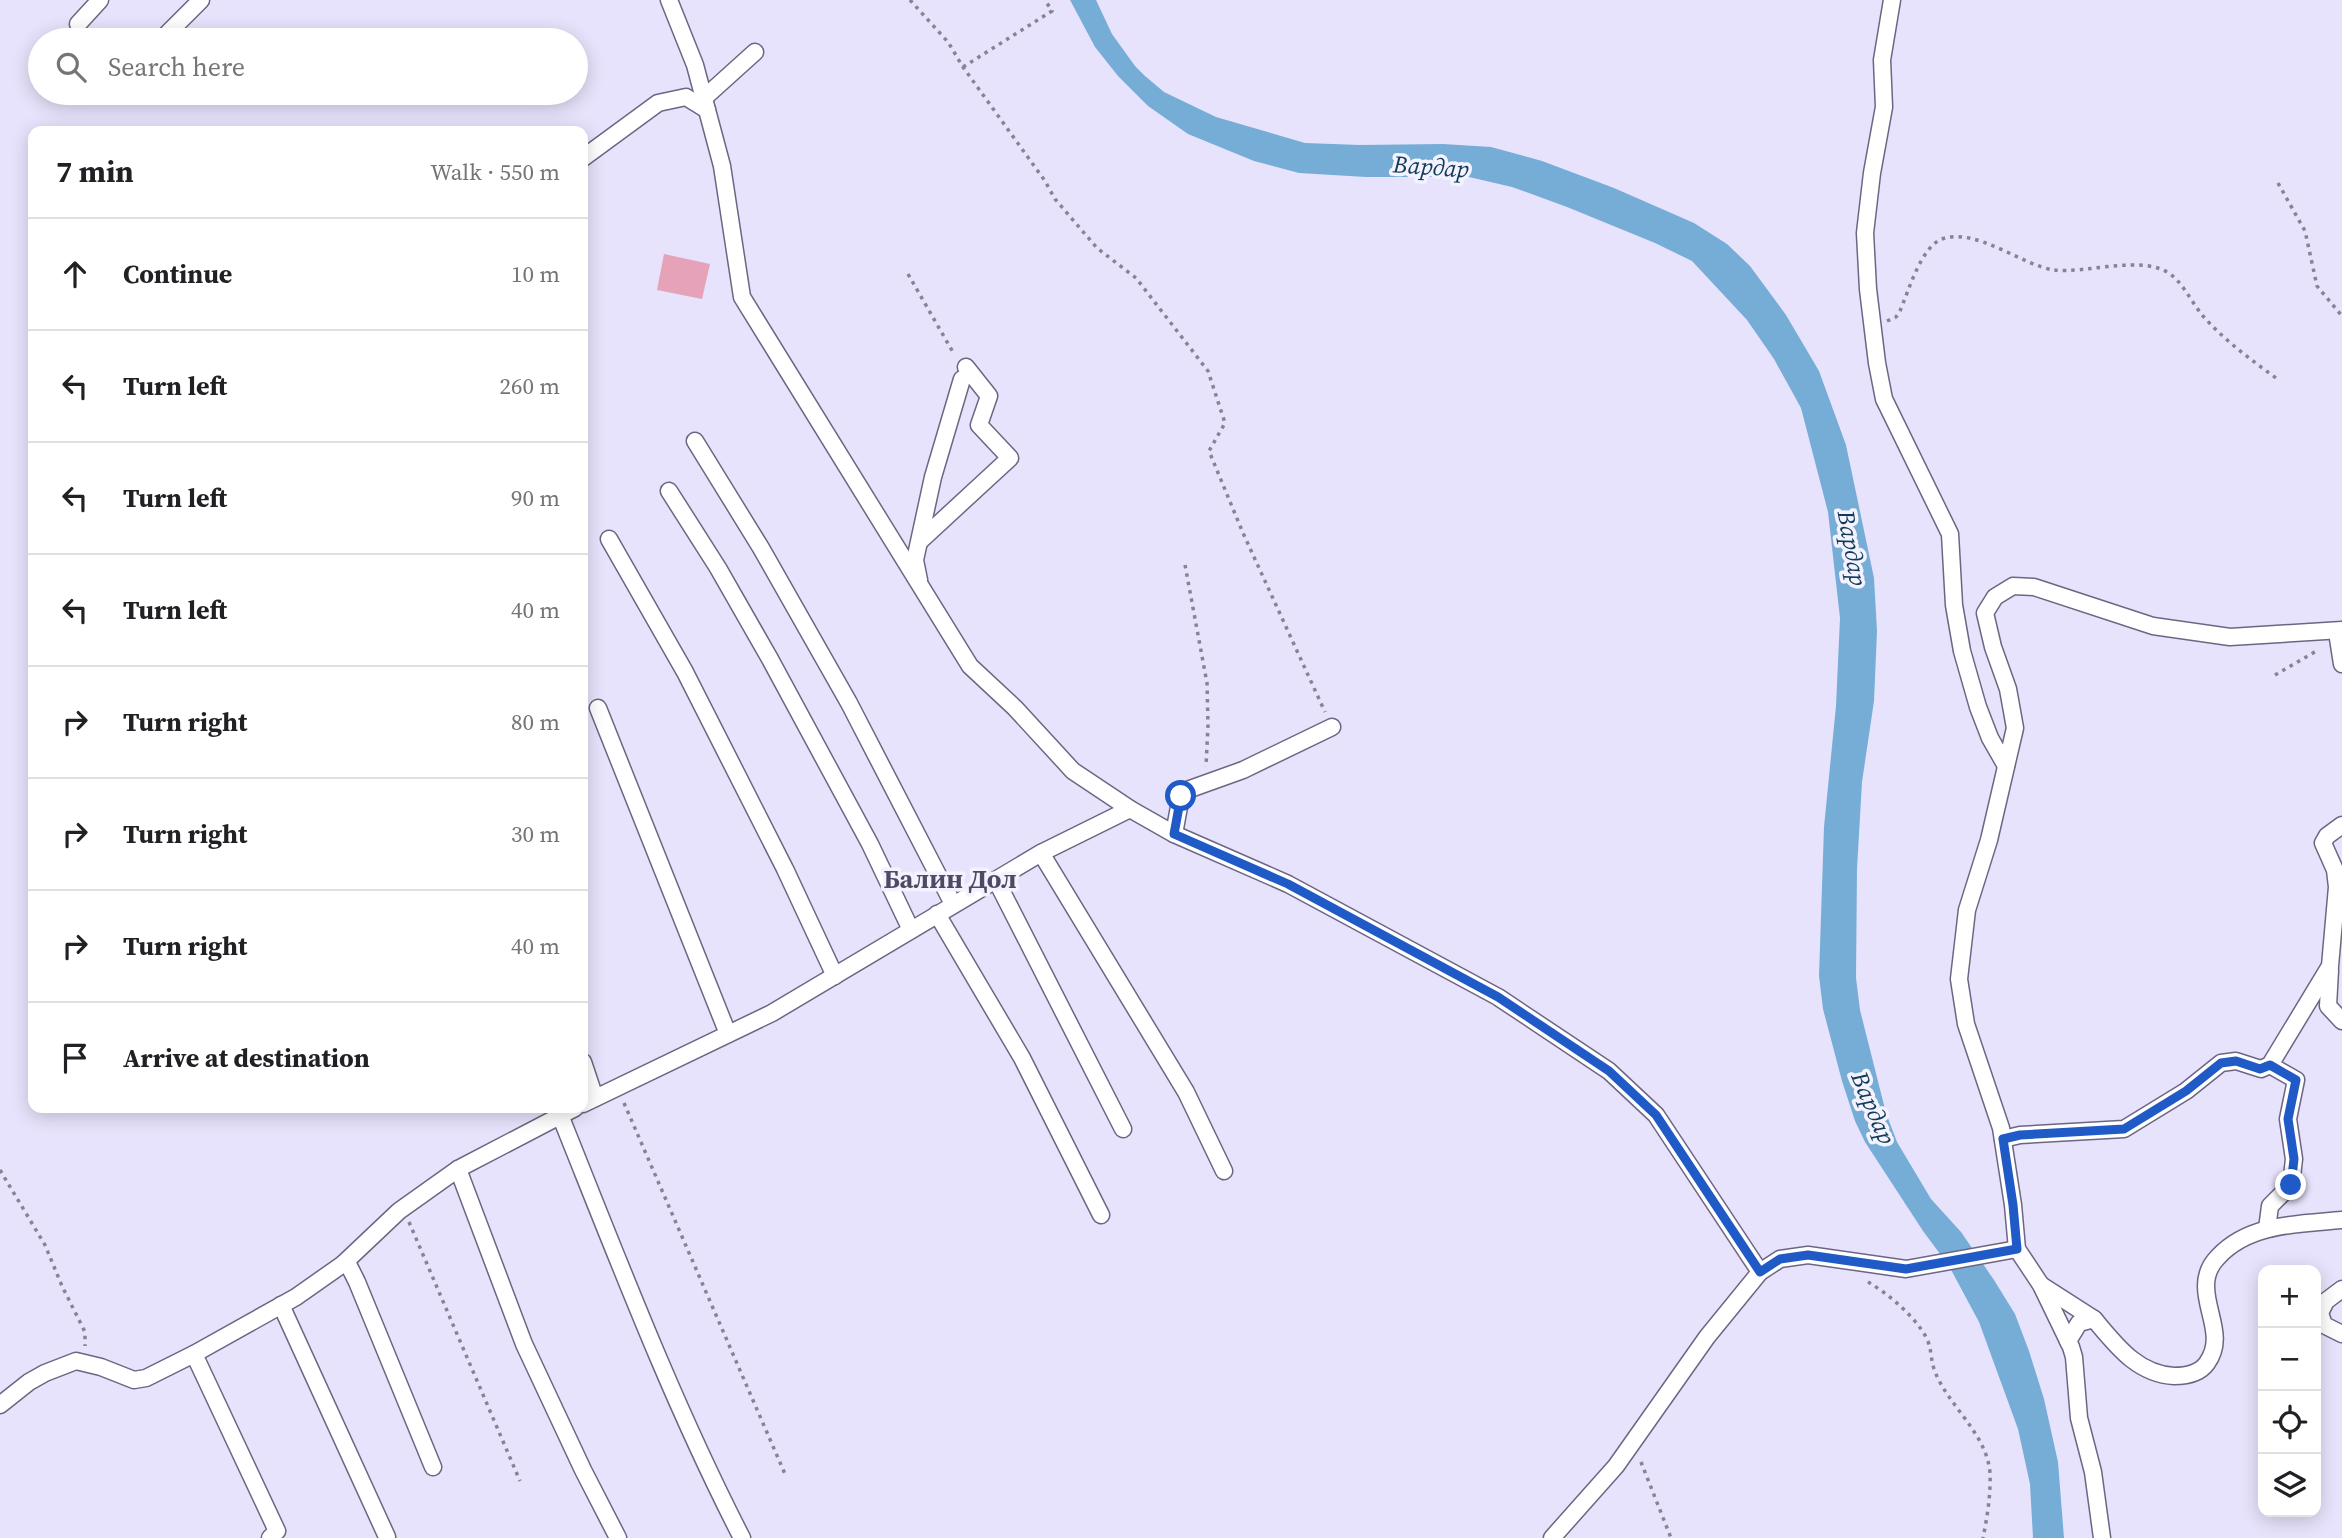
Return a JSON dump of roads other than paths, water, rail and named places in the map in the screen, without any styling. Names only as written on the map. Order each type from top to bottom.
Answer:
[{"type":"street","points":[[78,24],[100,0]]},
{"type":"street","points":[[173,28],[201,0]]},
{"type":"street","points":[[669,0],[695,65],[722,166],[742,297],[970,666],[1015,708],[1073,771],[1130,808],[1174,834],[1288,884],[1498,997],[1609,1071],[1656,1115],[1760,1272]]},
{"type":"street","points":[[1892,0],[1882,60],[1884,107],[1865,233],[1877,363],[1884,399],[1950,534],[1954,605],[1962,651],[1986,728],[2006,766]]},
{"type":"street","points":[[705,104],[755,52]]},
{"type":"street","points":[[588,154],[658,103],[685,97],[705,104]]},
{"type":"street","points":[[920,541],[1010,458],[979,425],[989,396],[964,373],[933,477],[915,560],[921,590]]},
{"type":"street","points":[[695,441],[761,548],[849,703],[954,904]]},
{"type":"street","points":[[669,491],[718,568],[770,659],[870,844],[911,930]]},
{"type":"street","points":[[609,539],[685,673],[785,869],[835,976]]},
{"type":"street","points":[[2102,1538],[2093,1472],[2078,1418],[2074,1357],[2041,1285],[2017,1249],[2003,1139],[1966,1024],[1959,979],[1967,910],[1989,840],[2015,728],[2008,689],[1993,647],[1985,613],[1995,597],[2013,586],[2034,587],[2153,626],[2230,637],[2338,634],[2342,664]]},
{"type":"street","points":[[598,708],[728,1034]]},
{"type":"street","points":[[1174,834],[1181,796],[1205,783],[1243,770],[1332,727]]},
{"type":"street","points":[[589,1101],[772,1013],[1041,853],[1130,808]]},
{"type":"street","points":[[2342,825],[2327,836],[2323,843],[2335,870],[2337,887],[2328,1006],[2342,1021]]},
{"type":"street","points":[[1041,853],[1186,1092],[1224,1171]]},
{"type":"street","points":[[996,880],[1123,1129]]},
{"type":"street","points":[[937,914],[1022,1058],[1101,1215]]},
{"type":"street","points":[[2003,1139],[2020,1135],[2124,1129],[2186,1091],[2221,1063],[2236,1061],[2260,1069],[2270,1065],[2330,966]]},
{"type":"street","points":[[2267,1229],[2270,1206],[2291,1185],[2294,1159],[2288,1119],[2296,1080],[2270,1065]]},
{"type":"street","points":[[0,1405],[29,1382],[76,1361],[134,1380],[146,1378],[194,1354],[296,1297],[343,1264],[399,1211],[458,1169],[564,1113]]},
{"type":"street","points":[[560,1115],[635,1301],[712,1480],[742,1538]]},
{"type":"street","points":[[458,1169],[524,1344],[618,1538]]},
{"type":"street","points":[[2041,1285],[2094,1320],[2124,1355],[2142,1367],[2173,1376],[2198,1372],[2205,1366],[2215,1347],[2216,1338],[2206,1289],[2210,1267],[2217,1258],[2238,1241],[2267,1229],[2342,1220]]},
{"type":"street","points":[[1552,1538],[1590,1497],[1633,1442],[1707,1337],[1760,1272],[1780,1259],[1808,1255],[1906,1269],[2017,1249]]},
{"type":"street","points":[[343,1264],[348,1264],[357,1282],[433,1467]]},
{"type":"street","points":[[2342,1289],[2326,1301],[2320,1314],[2325,1325],[2342,1334]]},
{"type":"street","points":[[281,1305],[387,1537]]},
{"type":"street","points":[[2068,1342],[2079,1324],[2094,1320]]},
{"type":"street","points":[[194,1354],[277,1531],[270,1538]]},
{"type":"water","name":"Вардар","points":[[1070,0],[1096,0],[1112,34],[1145,76],[1164,92],[1216,117],[1305,143],[1491,147],[1542,161],[1614,188],[1694,223],[1727,244],[1750,266],[1786,315],[1819,371],[1846,445],[1874,578],[1877,631],[1874,701],[1862,782],[1857,869],[1856,978],[1860,1010],[1886,1113],[1897,1142],[1931,1199],[1961,1232],[2015,1314],[2044,1399],[2058,1462],[2064,1538],[2033,1538],[2030,1484],[2018,1429],[1979,1322],[1949,1266],[1865,1142],[1842,1081],[1823,1009],[1819,976],[1824,827],[1836,706],[1840,618],[1828,512],[1801,408],[1774,359],[1747,320],[1692,261],[1567,207],[1512,187],[1469,177],[1366,177],[1299,173],[1254,161],[1188,134],[1148,106],[1118,76],[1095,47]]},
{"type":"district","name":"Балин Дол","points":[[950,879]]}]
